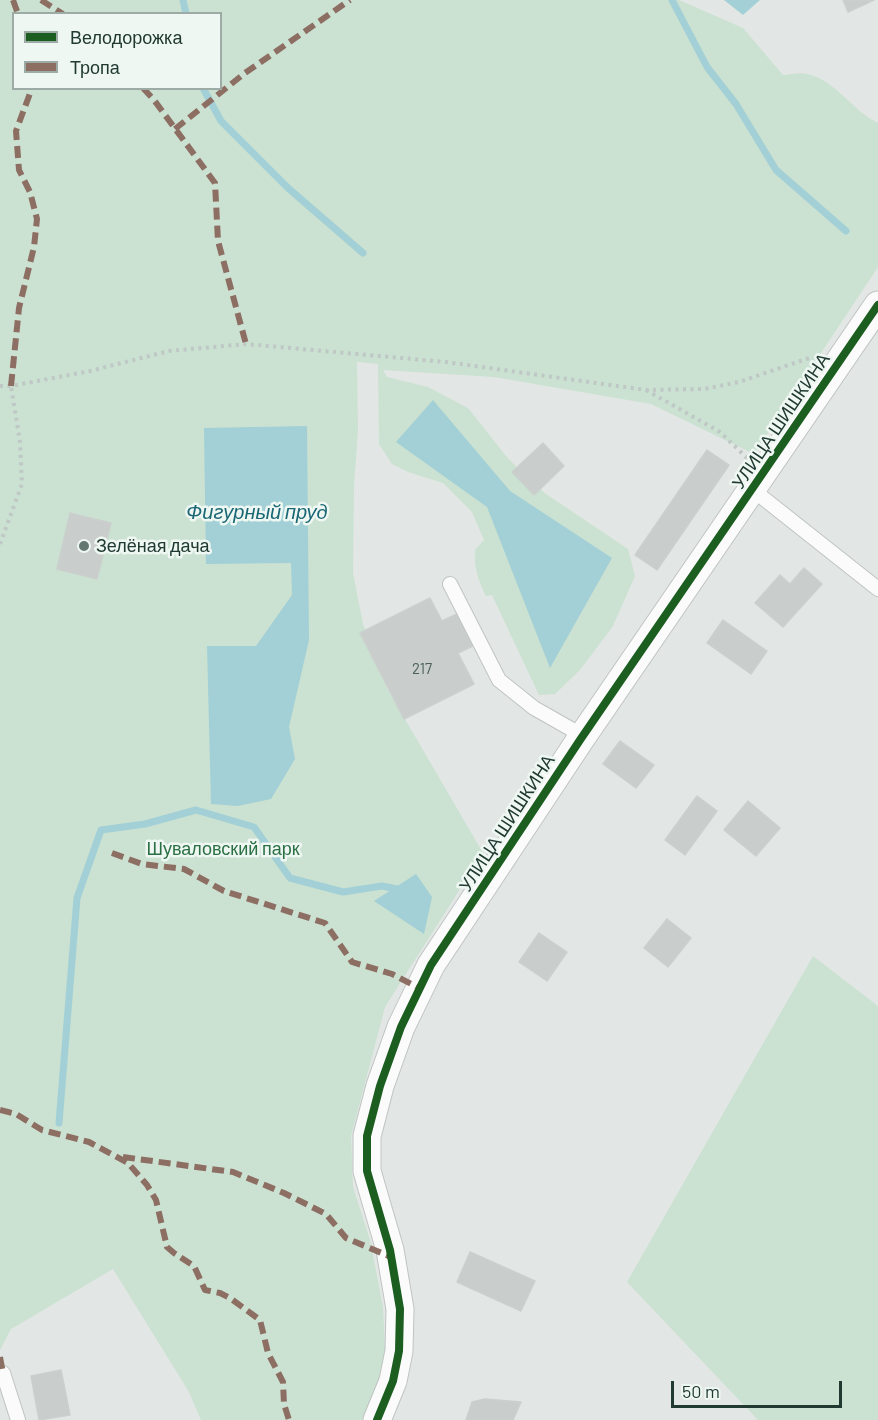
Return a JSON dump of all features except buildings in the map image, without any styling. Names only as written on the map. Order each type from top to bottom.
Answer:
[{"type":"street","name":"УЛИЦА ШИШКИНА","points":[[377,1420],[393,1382],[399,1351],[400,1309],[390,1250],[367,1171],[367,1136],[380,1086],[401,1027],[431,965],[580,740],[878,307]]},
{"type":"lane","points":[[758,482],[878,589]]},
{"type":"lane","points":[[450,584],[499,680],[534,708],[571,729],[580,740]]},
{"type":"lane","points":[[3,1373],[18,1420]]},
{"type":"path","points":[[0,386],[11,386],[90,370],[169,351],[246,344],[446,362],[646,390],[716,387],[739,382],[818,355]]},
{"type":"path","points":[[0,544],[22,484],[20,442],[11,386]]},
{"type":"path","points":[[646,390],[720,432],[758,482]]},
{"type":"green space","name":"Шуваловский парк","points":[[0,0],[679,0],[743,28],[783,75],[804,73],[827,82],[860,111],[878,123],[878,267],[754,454],[651,404],[494,377],[383,370],[387,377],[428,387],[468,408],[526,477],[546,494],[628,549],[635,576],[613,626],[580,670],[555,694],[539,695],[492,595],[486,596],[483,590],[477,574],[475,550],[484,540],[472,512],[443,483],[408,472],[392,464],[379,444],[378,364],[357,362],[358,429],[354,485],[353,573],[363,624],[388,690],[483,853],[385,1007],[351,1136],[353,1187],[370,1240],[383,1307],[386,1368],[365,1420],[201,1420],[189,1392],[113,1269],[11,1329],[0,1350]]},
{"type":"green space","points":[[813,956],[878,1006],[878,1420],[758,1420],[627,1282]]},
{"type":"water","points":[[724,0],[760,0],[743,15]]},
{"type":"water","points":[[433,400],[510,491],[612,558],[550,668],[487,507],[396,442]]},
{"type":"water","name":"Фигурный пруд","points":[[307,426],[309,640],[289,727],[295,759],[271,799],[238,806],[211,804],[207,646],[256,646],[292,595],[291,563],[206,564],[204,428]]},
{"type":"water","points":[[416,874],[432,897],[424,934],[374,901]]},
{"type":"waterway","points":[[183,0],[186,12]]},
{"type":"waterway","points":[[672,0],[707,67],[736,104],[776,170],[846,231]]},
{"type":"waterway","points":[[204,90],[221,121],[288,188],[363,253]]},
{"type":"waterway","points":[[59,1123],[77,898],[101,830],[145,824],[196,810],[254,827],[290,878],[343,892],[382,886],[402,890]]},
{"type":"marked path","points":[[13,0],[17,12]]},
{"type":"marked path","points":[[41,0],[60,12]]},
{"type":"marked path","points":[[175,129],[245,73],[350,0]]},
{"type":"marked path","points":[[11,386],[19,308],[34,247],[37,219],[30,192],[19,170],[16,131],[31,90]]},
{"type":"marked path","points":[[145,90],[215,183],[218,241],[246,344]]},
{"type":"marked path","points":[[112,853],[142,864],[184,869],[224,891],[325,923],[352,962],[392,974],[419,988]]},
{"type":"marked path","points":[[0,1110],[16,1114],[42,1130],[89,1142],[128,1163],[147,1185],[156,1200],[167,1247],[194,1266],[205,1290],[230,1298],[260,1320],[268,1353],[283,1382],[284,1404],[289,1420]]},
{"type":"marked path","points":[[123,1157],[233,1172],[284,1193],[326,1214],[346,1238],[391,1257]]},
{"type":"marked path","points":[[0,1357],[3,1373]]},
{"type":"cycle path","points":[[377,1420],[393,1381],[399,1351],[400,1309],[390,1250],[367,1171],[367,1136],[380,1086],[401,1027],[431,965],[580,740],[878,305]]},
{"type":"place","name":"Зелёная дача","points":[[84,546]]}]
